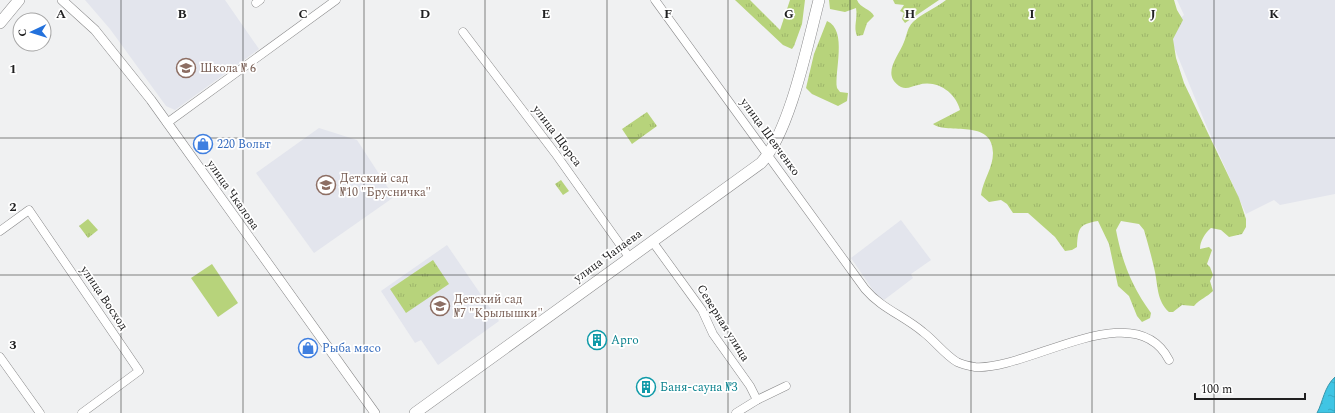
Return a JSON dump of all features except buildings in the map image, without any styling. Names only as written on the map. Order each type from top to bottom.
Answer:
[{"type":"main road","points":[[0,23],[19,0]]},
{"type":"main road","name":"улица Чапаева","points":[[415,413],[751,170],[768,154],[776,139],[791,101],[819,0]]},
{"type":"street","name":"улица Чкалова","points":[[62,0],[106,42],[167,123],[375,413]]},
{"type":"street","points":[[167,123],[336,0]]},
{"type":"street","name":"улица Шевченко","points":[[655,0],[865,289],[880,304],[911,323],[950,357],[967,366],[988,366],[1012,362],[1074,342],[1113,333],[1145,336],[1164,349],[1169,360]]},
{"type":"street","name":"улица Щорса","points":[[463,32],[555,153],[629,257]]},
{"type":"street","name":"улица Восход","points":[[0,231],[29,210],[139,370],[82,413]]},
{"type":"street","name":"Северная улица","points":[[652,241],[702,310],[713,334],[750,386],[757,400]]},
{"type":"street","points":[[0,357],[40,413]]},
{"type":"street","points":[[736,413],[757,400],[786,386]]},
{"type":"shaded area","name":"Школа № 6","points":[[85,0],[225,0],[259,49],[175,110],[166,106],[110,29]]},
{"type":"shaded area","points":[[1177,0],[1335,0],[1335,194],[1280,205],[1274,200],[1246,214],[1206,125],[1167,30],[1184,15]]},
{"type":"shaded area","name":"Детский сад №10 \"Брусничка\"","points":[[319,128],[357,140],[394,197],[314,253],[256,173]]},
{"type":"shaded area","points":[[901,220],[931,260],[911,274],[913,278],[884,300],[875,293],[851,258]]},
{"type":"shaded area","name":"Детский сад №7 \"Крылышки\"","points":[[447,245],[499,321],[438,365],[421,340],[415,343],[381,291]]},
{"type":"green space","points":[[735,0],[750,0],[780,30],[790,0],[805,0],[802,24],[792,49],[783,45]]},
{"type":"green space","points":[[829,0],[857,0],[860,5],[873,14],[874,16],[867,23],[863,35],[857,36],[856,33],[856,8],[845,12],[830,9]]},
{"type":"green space","points":[[893,0],[939,0],[905,23],[902,19],[904,13],[900,11],[904,5],[895,4]]},
{"type":"green space","points":[[946,0],[1174,0],[1177,10],[1183,20],[1173,39],[1176,58],[1184,83],[1239,198],[1246,219],[1246,227],[1242,234],[1229,237],[1221,230],[1211,228],[1202,240],[1200,249],[1209,247],[1212,250],[1207,264],[1213,275],[1210,281],[1213,291],[1194,306],[1182,305],[1173,312],[1169,312],[1165,308],[1160,298],[1154,267],[1144,230],[1139,224],[1121,221],[1116,230],[1121,253],[1138,294],[1151,313],[1150,318],[1142,322],[1137,316],[1129,296],[1118,286],[1109,244],[1098,221],[1083,226],[1079,231],[1077,247],[1072,250],[1065,251],[1055,237],[1028,213],[1013,213],[1007,204],[1001,200],[989,202],[981,195],[993,158],[991,142],[986,135],[978,131],[940,127],[933,124],[960,110],[958,104],[950,93],[939,86],[932,84],[903,88],[895,82],[892,77],[891,71],[895,59],[902,47],[911,24],[916,19]]},
{"type":"green space","points":[[827,21],[833,26],[837,33],[839,42],[837,88],[840,92],[848,93],[847,101],[838,106],[812,94],[806,88],[814,54]]},
{"type":"green space","points":[[647,112],[657,126],[632,144],[622,129]]},
{"type":"green space","points":[[561,180],[569,191],[563,195],[555,184]]},
{"type":"green space","points":[[88,219],[98,230],[88,238],[79,226]]},
{"type":"green space","points":[[433,260],[449,284],[406,313],[390,289]]},
{"type":"green space","points":[[212,264],[238,303],[218,317],[191,278]]},
{"type":"water","points":[[1335,377],[1335,413],[1317,413],[1328,385]]},
{"type":"place","name":"Школа № 6","points":[[186,68]]},
{"type":"place","name":"220 Вольт","points":[[203,144]]},
{"type":"place","name":"Детский сад №10 \"Брусничка\"","points":[[326,185]]},
{"type":"place","name":"Детский сад №7 \"Крылышки\"","points":[[440,306]]},
{"type":"place","name":"Арго","points":[[597,340]]},
{"type":"place","name":"Рыба мясо","points":[[308,348]]},
{"type":"place","name":"Баня-сауна №3","points":[[646,387]]}]
